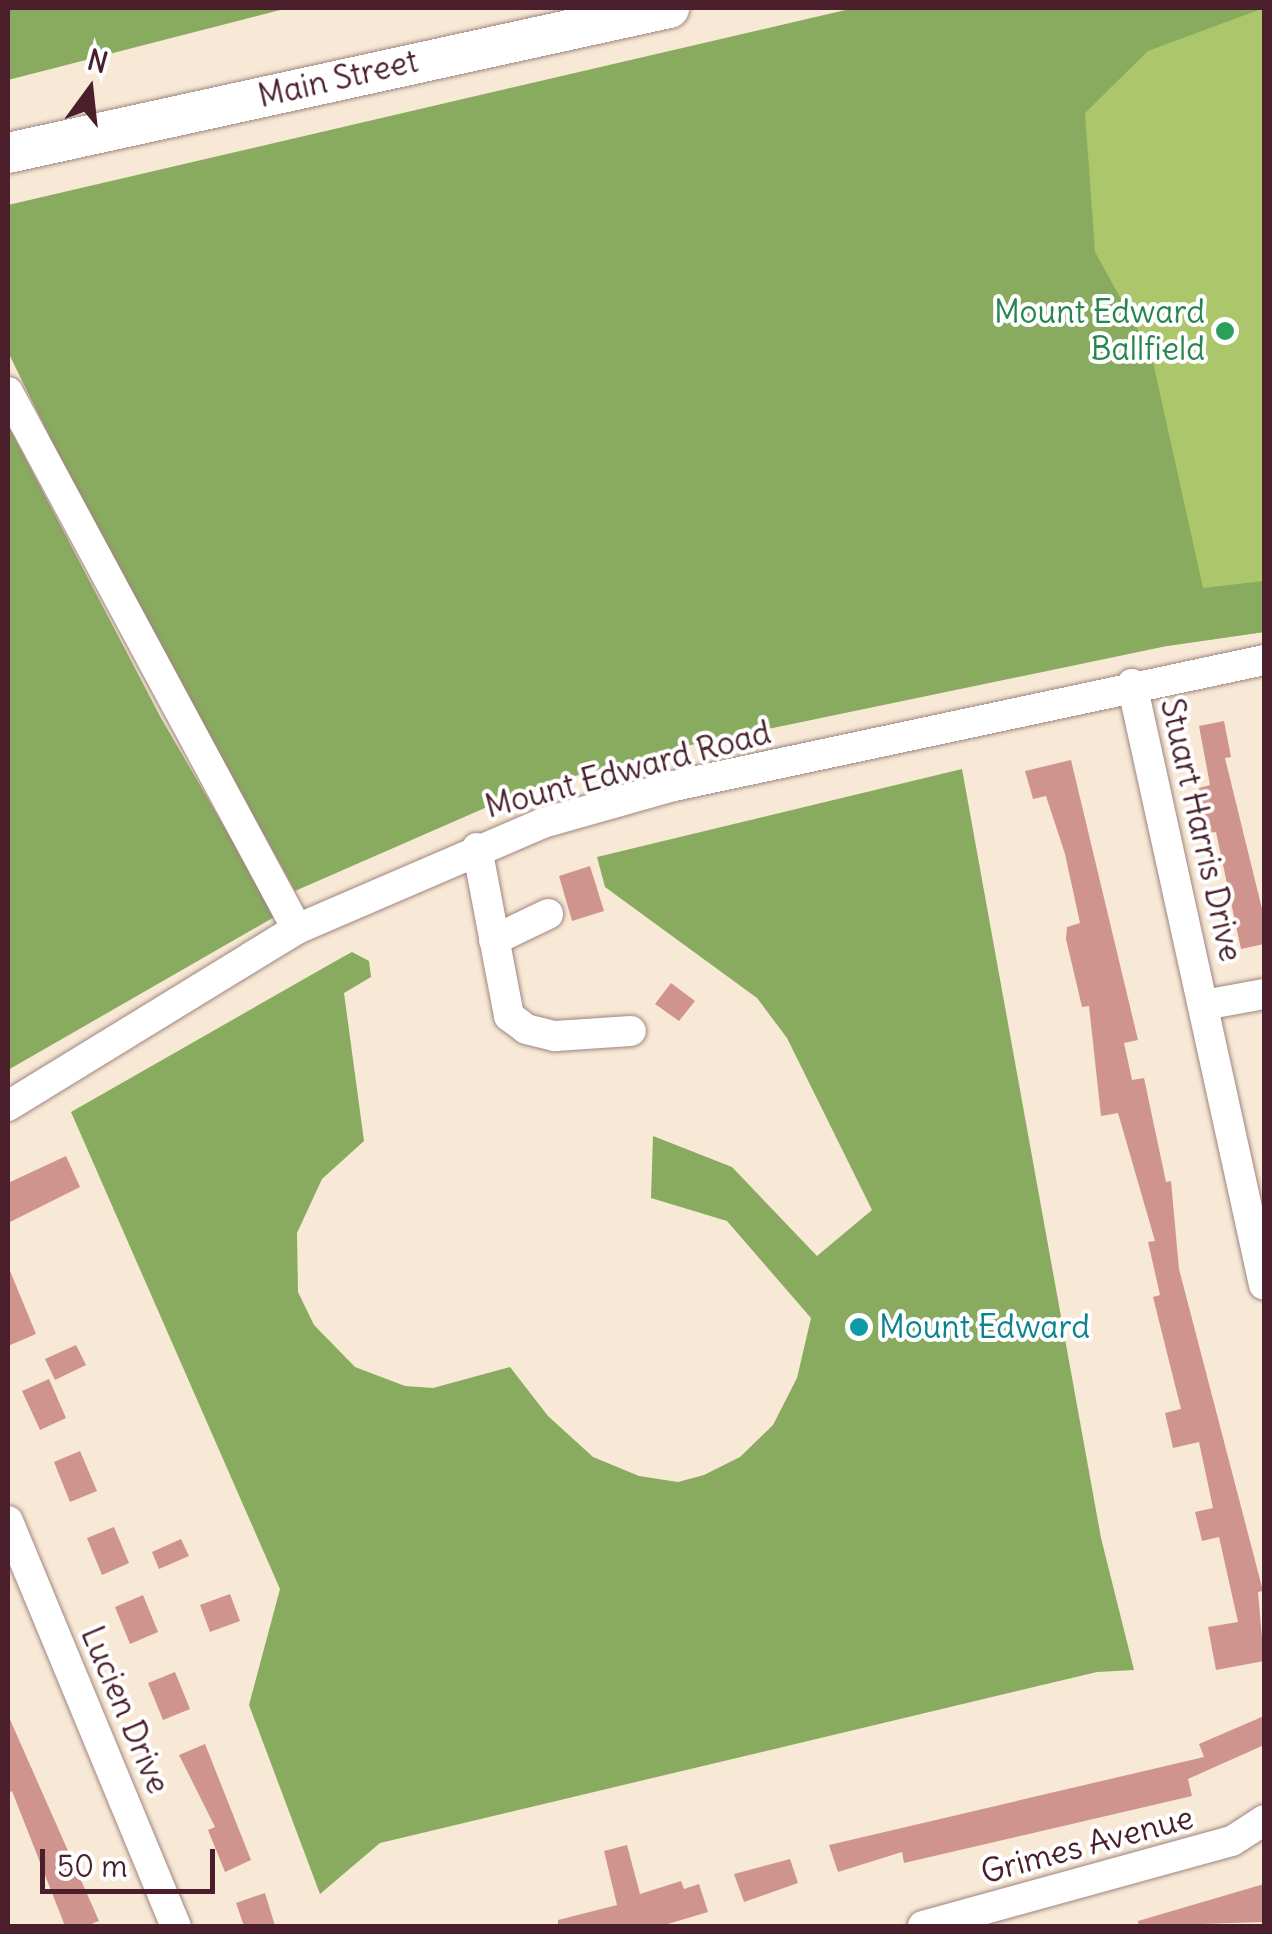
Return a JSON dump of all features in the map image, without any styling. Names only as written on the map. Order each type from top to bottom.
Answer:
[{"type":"main road","name":"Main Street","points":[[8,153],[669,8]]},
{"type":"street","points":[[8,392],[297,929]]},
{"type":"street","name":"Mount Edward Road","points":[[8,1106],[297,929],[477,848],[674,786],[1132,684],[1264,660]]},
{"type":"street","name":"Stuart Harris Drive","points":[[1132,684],[1264,1284]]},
{"type":"street","points":[[477,848],[509,1016],[526,1029],[584,1038],[631,1031]]},
{"type":"street","points":[[494,940],[548,914]]},
{"type":"street","points":[[1204,1005],[1264,994]]},
{"type":"street","name":"Lucien Drive","points":[[8,1521],[176,1926]]},
{"type":"street","name":"Grimes Avenue","points":[[922,1926],[1232,1841],[1264,1820]]},
{"type":"green space","points":[[8,8],[288,8],[8,80]]},
{"type":"green space","points":[[854,8],[1264,8],[1148,51],[1085,113],[1095,252],[1151,353],[1203,588],[1264,581],[1264,632],[1167,646],[681,747],[528,789],[295,891],[85,509],[8,352],[8,205]]},
{"type":"green space","points":[[1023,8],[1264,8],[1264,632],[1167,646]]},
{"type":"green space","points":[[8,425],[161,718],[276,916],[8,1070]]},
{"type":"green space","points":[[962,769],[1101,1538],[1134,1670],[1097,1672],[380,1843],[320,1894],[249,1705],[280,1589],[71,1112],[352,952],[369,961],[371,977],[344,993],[364,1141],[322,1179],[297,1233],[298,1292],[314,1325],[355,1367],[405,1386],[433,1388],[510,1367],[548,1416],[593,1457],[639,1476],[678,1482],[704,1475],[740,1457],[773,1425],[797,1378],[811,1318],[727,1221],[651,1198],[653,1136],[732,1167],[817,1256],[872,1210],[787,1038],[757,998],[605,887],[597,857]]},
{"type":"building","points":[[1224,721],[1231,757],[1225,758],[1264,917],[1264,944],[1241,949],[1216,832],[1209,833],[1199,788],[1210,785],[1199,726]]},
{"type":"building","points":[[1071,760],[1138,1040],[1124,1043],[1132,1080],[1144,1078],[1166,1182],[1171,1181],[1179,1269],[1263,1591],[1258,1592],[1264,1661],[1216,1670],[1208,1627],[1238,1622],[1219,1537],[1202,1541],[1195,1512],[1213,1508],[1199,1442],[1173,1448],[1165,1413],[1181,1409],[1153,1297],[1160,1295],[1148,1242],[1155,1241],[1118,1113],[1101,1116],[1089,1006],[1082,1007],[1066,939],[1067,927],[1080,923],[1065,854],[1046,796],[1033,799],[1025,771]]},
{"type":"building","points":[[590,866],[604,911],[572,921],[559,876]]},
{"type":"building","points":[[671,983],[695,1001],[679,1021],[655,1004]]},
{"type":"building","points":[[66,1156],[80,1187],[8,1223],[8,1183]]},
{"type":"building","points":[[8,1266],[36,1334],[8,1346]]},
{"type":"building","points":[[76,1345],[86,1365],[55,1380],[45,1359]]},
{"type":"building","points":[[49,1379],[66,1418],[40,1430],[22,1391]]},
{"type":"building","points":[[80,1451],[97,1491],[70,1502],[54,1462]]},
{"type":"building","points":[[114,1527],[129,1563],[102,1575],[87,1538]]},
{"type":"building","points":[[181,1539],[189,1556],[159,1569],[152,1552]]},
{"type":"building","points":[[230,1594],[240,1621],[210,1632],[200,1605]]},
{"type":"building","points":[[143,1595],[158,1632],[130,1644],[115,1607]]},
{"type":"building","points":[[175,1672],[190,1709],[163,1720],[148,1683]]},
{"type":"building","points":[[8,1715],[99,1921],[86,1926],[65,1926],[12,1791],[8,1793]]},
{"type":"building","points":[[1264,1716],[1264,1745],[1188,1779],[1192,1796],[904,1863],[902,1852],[838,1872],[829,1845],[1204,1757],[1199,1744]]},
{"type":"building","points":[[205,1744],[251,1860],[225,1872],[208,1830],[215,1827],[179,1755]]},
{"type":"building","points":[[627,1845],[640,1894],[681,1881],[684,1889],[699,1884],[708,1912],[661,1926],[558,1926],[558,1920],[617,1905],[604,1851]]},
{"type":"building","points":[[790,1859],[798,1883],[744,1902],[734,1874]]},
{"type":"building","points":[[1264,1884],[1264,1922],[1139,1926],[1138,1921]]},
{"type":"building","points":[[265,1893],[275,1926],[244,1926],[236,1903]]},
{"type":"place","name":"Mount Edward Ballfield","points":[[1225,331]]},
{"type":"place","name":"Mount Edward","points":[[859,1327]]}]
